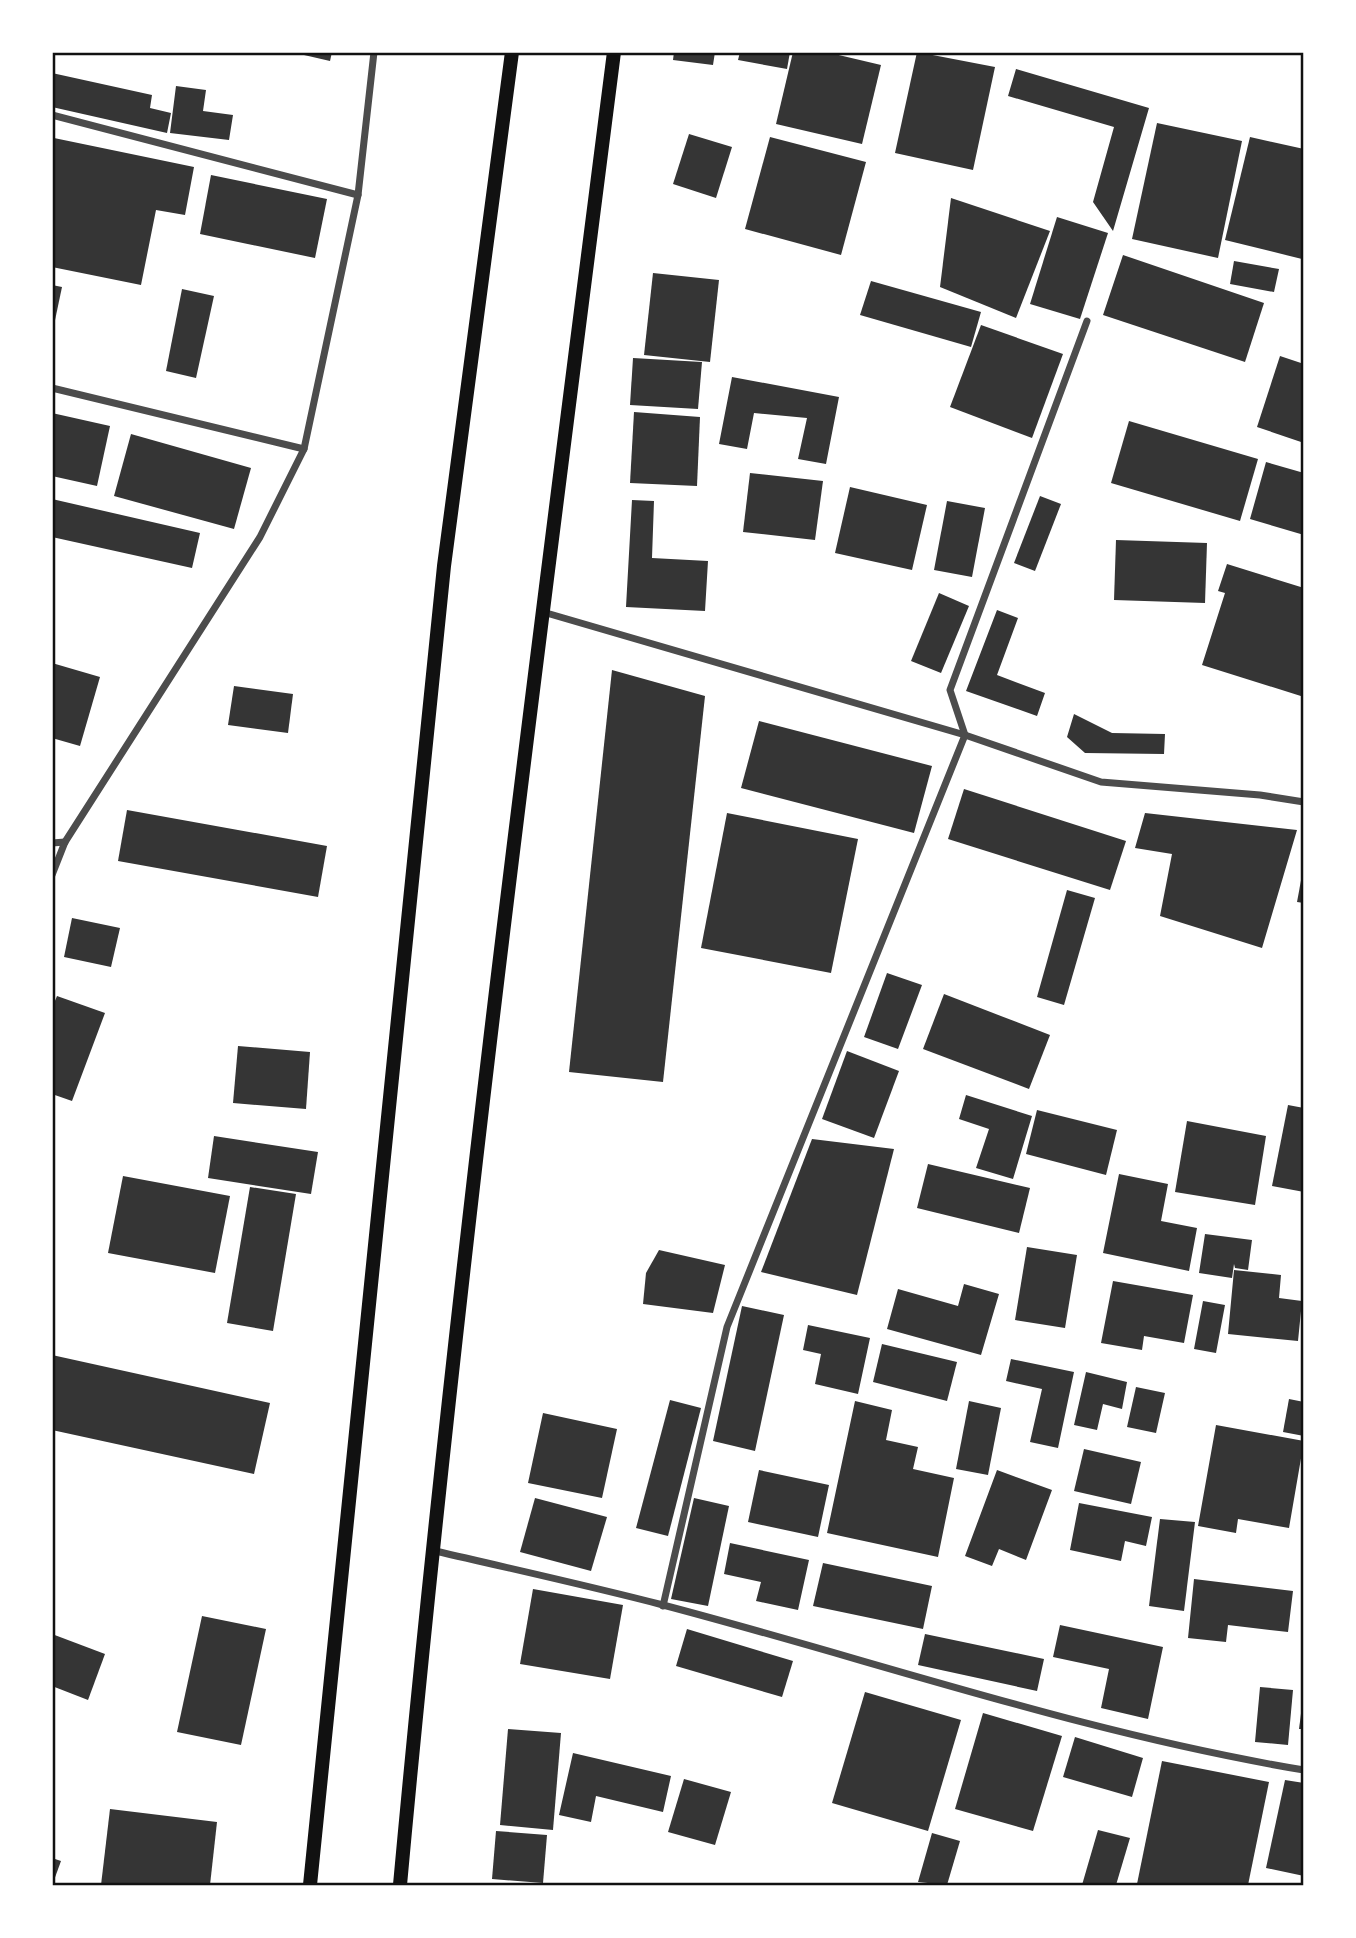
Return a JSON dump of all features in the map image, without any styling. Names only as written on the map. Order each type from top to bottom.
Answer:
[{"type":"main road","points":[[310,1885],[444,566],[512,52]]},
{"type":"main road","points":[[400,1885],[430,1549],[542,612],[614,52]]},
{"type":"street","points":[[52,875],[65,842],[260,537],[304,449],[358,195],[374,52]]},
{"type":"street","points":[[52,115],[358,195]]},
{"type":"street","points":[[663,1606],[727,1327],[964,735],[950,690],[1087,321]]},
{"type":"street","points":[[52,388],[304,449]]},
{"type":"street","points":[[542,612],[964,735],[1101,782],[1260,795],[1304,802]]},
{"type":"street","points":[[52,844],[65,842]]},
{"type":"street","points":[[430,1549],[663,1606],[876,1667],[1189,1750],[1304,1770]]},
{"type":"building","points":[[291,52],[332,52],[330,61]]},
{"type":"building","points":[[674,52],[715,52],[713,65],[673,60]]},
{"type":"building","points":[[740,52],[790,52],[787,69],[738,60]]},
{"type":"building","points":[[793,52],[826,52],[881,65],[862,144],[776,124]]},
{"type":"building","points":[[917,52],[995,67],[973,170],[895,153]]},
{"type":"building","points":[[1016,69],[1149,108],[1113,231],[1093,202],[1114,127],[1008,96]]},
{"type":"building","points":[[52,73],[152,95],[150,108],[171,113],[167,133],[52,107]]},
{"type":"building","points":[[176,86],[206,90],[203,111],[233,115],[229,140],[170,133]]},
{"type":"building","points":[[1157,123],[1242,141],[1218,258],[1132,239]]},
{"type":"building","points":[[689,134],[732,147],[716,198],[673,184]]},
{"type":"building","points":[[770,137],[866,162],[841,255],[745,229]]},
{"type":"building","points":[[1250,137],[1304,149],[1302,259],[1225,240]]},
{"type":"building","points":[[54,138],[194,167],[185,215],[156,210],[141,285],[52,267]]},
{"type":"building","points":[[211,175],[327,199],[315,258],[200,234]]},
{"type":"building","points":[[951,198],[1050,231],[1016,318],[940,287]]},
{"type":"building","points":[[1057,217],[1108,233],[1080,319],[1030,304]]},
{"type":"building","points":[[1123,255],[1264,303],[1245,362],[1103,315]]},
{"type":"building","points":[[1234,261],[1279,269],[1274,292],[1230,284]]},
{"type":"building","points":[[653,273],[719,280],[710,362],[644,355]]},
{"type":"building","points":[[871,281],[981,312],[971,347],[860,315]]},
{"type":"building","points":[[52,285],[62,287],[54,325],[52,325]]},
{"type":"building","points":[[182,289],[214,296],[196,378],[166,371]]},
{"type":"building","points":[[981,325],[1063,354],[1032,438],[950,407]]},
{"type":"building","points":[[1280,356],[1304,364],[1304,443],[1257,427]]},
{"type":"building","points":[[633,358],[702,362],[698,409],[630,405]]},
{"type":"building","points":[[732,377],[839,397],[826,464],[798,459],[807,418],[754,413],[747,449],[719,444]]},
{"type":"building","points":[[634,412],[700,417],[697,486],[630,483]]},
{"type":"building","points":[[52,413],[110,426],[97,486],[52,476]]},
{"type":"building","points":[[1129,421],[1258,459],[1240,521],[1111,483]]},
{"type":"building","points":[[131,434],[251,468],[234,529],[114,496]]},
{"type":"building","points":[[1266,462],[1304,473],[1304,535],[1250,519]]},
{"type":"building","points":[[750,473],[823,481],[815,540],[743,532]]},
{"type":"building","points":[[850,487],[927,505],[912,570],[835,553]]},
{"type":"building","points":[[1040,496],[1061,504],[1035,571],[1014,563]]},
{"type":"building","points":[[52,499],[200,533],[192,568],[52,537]]},
{"type":"building","points":[[632,500],[654,501],[652,558],[708,561],[705,611],[626,607]]},
{"type":"building","points":[[947,501],[985,508],[972,577],[934,570]]},
{"type":"building","points":[[1116,540],[1207,543],[1205,603],[1114,600]]},
{"type":"building","points":[[1227,564],[1304,588],[1304,697],[1202,665],[1225,593],[1218,591]]},
{"type":"building","points":[[939,593],[969,606],[941,673],[911,661]]},
{"type":"building","points":[[997,610],[1018,618],[997,675],[1045,693],[1037,716],[966,691]]},
{"type":"building","points":[[52,663],[100,677],[80,746],[52,738]]},
{"type":"building","points":[[612,670],[705,696],[663,1082],[569,1072]]},
{"type":"building","points":[[234,686],[293,694],[288,733],[228,725]]},
{"type":"building","points":[[1074,714],[1112,733],[1165,734],[1164,754],[1085,753],[1067,737]]},
{"type":"building","points":[[759,721],[932,766],[914,833],[741,788]]},
{"type":"building","points":[[964,789],[1126,841],[1110,890],[948,839]]},
{"type":"building","points":[[127,810],[327,846],[318,897],[118,861]]},
{"type":"building","points":[[727,813],[858,839],[831,973],[701,948]]},
{"type":"building","points":[[1145,813],[1297,830],[1262,948],[1160,916],[1172,854],[1135,848]]},
{"type":"building","points":[[1304,875],[1304,903],[1297,902]]},
{"type":"building","points":[[1067,890],[1095,898],[1064,1005],[1037,997]]},
{"type":"building","points":[[72,918],[120,928],[111,967],[64,957]]},
{"type":"building","points":[[887,973],[922,985],[898,1049],[864,1037]]},
{"type":"building","points":[[944,994],[1050,1035],[1029,1089],[923,1049]]},
{"type":"building","points":[[57,996],[105,1013],[72,1101],[52,1094],[52,1008]]},
{"type":"building","points":[[238,1046],[310,1052],[306,1109],[233,1103]]},
{"type":"building","points":[[847,1051],[899,1071],[874,1138],[822,1119]]},
{"type":"building","points":[[966,1095],[1032,1116],[1013,1179],[976,1168],[989,1129],[959,1119]]},
{"type":"building","points":[[1288,1105],[1304,1108],[1304,1192],[1272,1186]]},
{"type":"building","points":[[1037,1110],[1117,1130],[1106,1175],[1026,1154]]},
{"type":"building","points":[[1187,1121],[1266,1136],[1255,1205],[1175,1192]]},
{"type":"building","points":[[214,1136],[318,1152],[311,1194],[208,1178]]},
{"type":"building","points":[[812,1139],[894,1149],[857,1295],[761,1272]]},
{"type":"building","points":[[928,1164],[1030,1188],[1019,1233],[917,1208]]},
{"type":"building","points":[[1119,1174],[1168,1184],[1161,1221],[1197,1228],[1189,1271],[1103,1253]]},
{"type":"building","points":[[123,1176],[230,1196],[215,1273],[108,1253]]},
{"type":"building","points":[[250,1187],[296,1194],[273,1331],[227,1323]]},
{"type":"building","points":[[1205,1234],[1252,1240],[1248,1270],[1235,1268],[1234,1264],[1232,1278],[1199,1273]]},
{"type":"building","points":[[1027,1247],[1077,1255],[1065,1328],[1015,1320]]},
{"type":"building","points":[[659,1250],[725,1265],[713,1313],[643,1304],[646,1273]]},
{"type":"building","points":[[1234,1270],[1281,1275],[1279,1298],[1302,1301],[1298,1341],[1228,1334]]},
{"type":"building","points":[[1113,1281],[1193,1295],[1184,1343],[1144,1336],[1142,1350],[1101,1343]]},
{"type":"building","points":[[964,1284],[999,1294],[981,1355],[887,1329],[898,1289],[958,1306]]},
{"type":"building","points":[[1203,1301],[1225,1305],[1216,1353],[1194,1349]]},
{"type":"building","points":[[742,1306],[784,1315],[755,1451],[713,1441]]},
{"type":"building","points":[[808,1325],[870,1338],[858,1394],[815,1384],[821,1354],[803,1350]]},
{"type":"building","points":[[882,1344],[957,1362],[947,1401],[873,1382]]},
{"type":"building","points":[[52,1355],[270,1403],[254,1474],[52,1430]]},
{"type":"building","points":[[1011,1359],[1074,1372],[1058,1448],[1030,1442],[1042,1389],[1006,1381]]},
{"type":"building","points":[[1086,1372],[1127,1382],[1122,1409],[1103,1404],[1097,1430],[1074,1425]]},
{"type":"building","points":[[1136,1387],[1165,1393],[1156,1433],[1127,1427]]},
{"type":"building","points":[[1289,1399],[1304,1402],[1304,1436],[1283,1432]]},
{"type":"building","points":[[670,1400],[701,1408],[668,1536],[636,1528]]},
{"type":"building","points":[[855,1401],[892,1410],[886,1440],[918,1447],[913,1469],[954,1478],[938,1557],[827,1533]]},
{"type":"building","points":[[969,1401],[1001,1408],[988,1475],[956,1469]]},
{"type":"building","points":[[543,1413],[617,1429],[602,1498],[528,1483]]},
{"type":"building","points":[[1216,1425],[1304,1441],[1289,1528],[1238,1519],[1236,1533],[1198,1526]]},
{"type":"building","points":[[1084,1449],[1141,1462],[1131,1504],[1074,1491]]},
{"type":"building","points":[[759,1470],[829,1485],[818,1537],[748,1522]]},
{"type":"building","points":[[997,1470],[1052,1490],[1026,1560],[999,1549],[992,1566],[965,1556]]},
{"type":"building","points":[[535,1498],[607,1517],[591,1571],[520,1552]]},
{"type":"building","points":[[694,1498],[729,1506],[708,1606],[671,1599]]},
{"type":"building","points":[[1079,1503],[1152,1517],[1146,1546],[1125,1541],[1121,1561],[1070,1550]]},
{"type":"building","points":[[1160,1519],[1195,1522],[1184,1611],[1149,1606]]},
{"type":"building","points":[[730,1543],[809,1560],[798,1610],[756,1601],[761,1582],[724,1574]]},
{"type":"building","points":[[823,1563],[932,1586],[923,1629],[813,1606]]},
{"type":"building","points":[[1194,1579],[1293,1591],[1288,1632],[1228,1625],[1226,1642],[1188,1638]]},
{"type":"building","points":[[533,1589],[623,1605],[610,1679],[520,1664]]},
{"type":"building","points":[[202,1616],[266,1629],[241,1745],[177,1732]]},
{"type":"building","points":[[1060,1625],[1163,1647],[1148,1719],[1101,1708],[1109,1669],[1053,1657]]},
{"type":"building","points":[[687,1629],[793,1661],[782,1697],[676,1666]]},
{"type":"building","points":[[52,1634],[105,1654],[88,1700],[52,1686]]},
{"type":"building","points":[[925,1634],[1044,1659],[1037,1691],[918,1665]]},
{"type":"building","points":[[1260,1687],[1293,1690],[1288,1745],[1255,1742]]},
{"type":"building","points":[[865,1692],[961,1720],[928,1831],[832,1803]]},
{"type":"building","points":[[1302,1706],[1304,1729],[1299,1729]]},
{"type":"building","points":[[983,1713],[1062,1736],[1033,1831],[955,1809]]},
{"type":"building","points":[[508,1729],[561,1733],[553,1830],[500,1825]]},
{"type":"building","points":[[1075,1737],[1143,1758],[1132,1797],[1063,1777]]},
{"type":"building","points":[[573,1753],[671,1776],[663,1812],[596,1796],[591,1822],[559,1815]]},
{"type":"building","points":[[1162,1761],[1269,1782],[1248,1885],[1137,1884]]},
{"type":"building","points":[[684,1779],[731,1792],[715,1845],[668,1832]]},
{"type":"building","points":[[1285,1780],[1304,1783],[1304,1876],[1266,1868]]},
{"type":"building","points":[[110,1809],[217,1822],[210,1885],[101,1885]]},
{"type":"building","points":[[1098,1830],[1130,1838],[1116,1885],[1082,1885]]},
{"type":"building","points":[[496,1831],[547,1835],[543,1883],[492,1879]]},
{"type":"building","points":[[932,1833],[960,1841],[947,1885],[918,1882]]},
{"type":"building","points":[[52,1858],[61,1861],[53,1883],[52,1883]]}]
